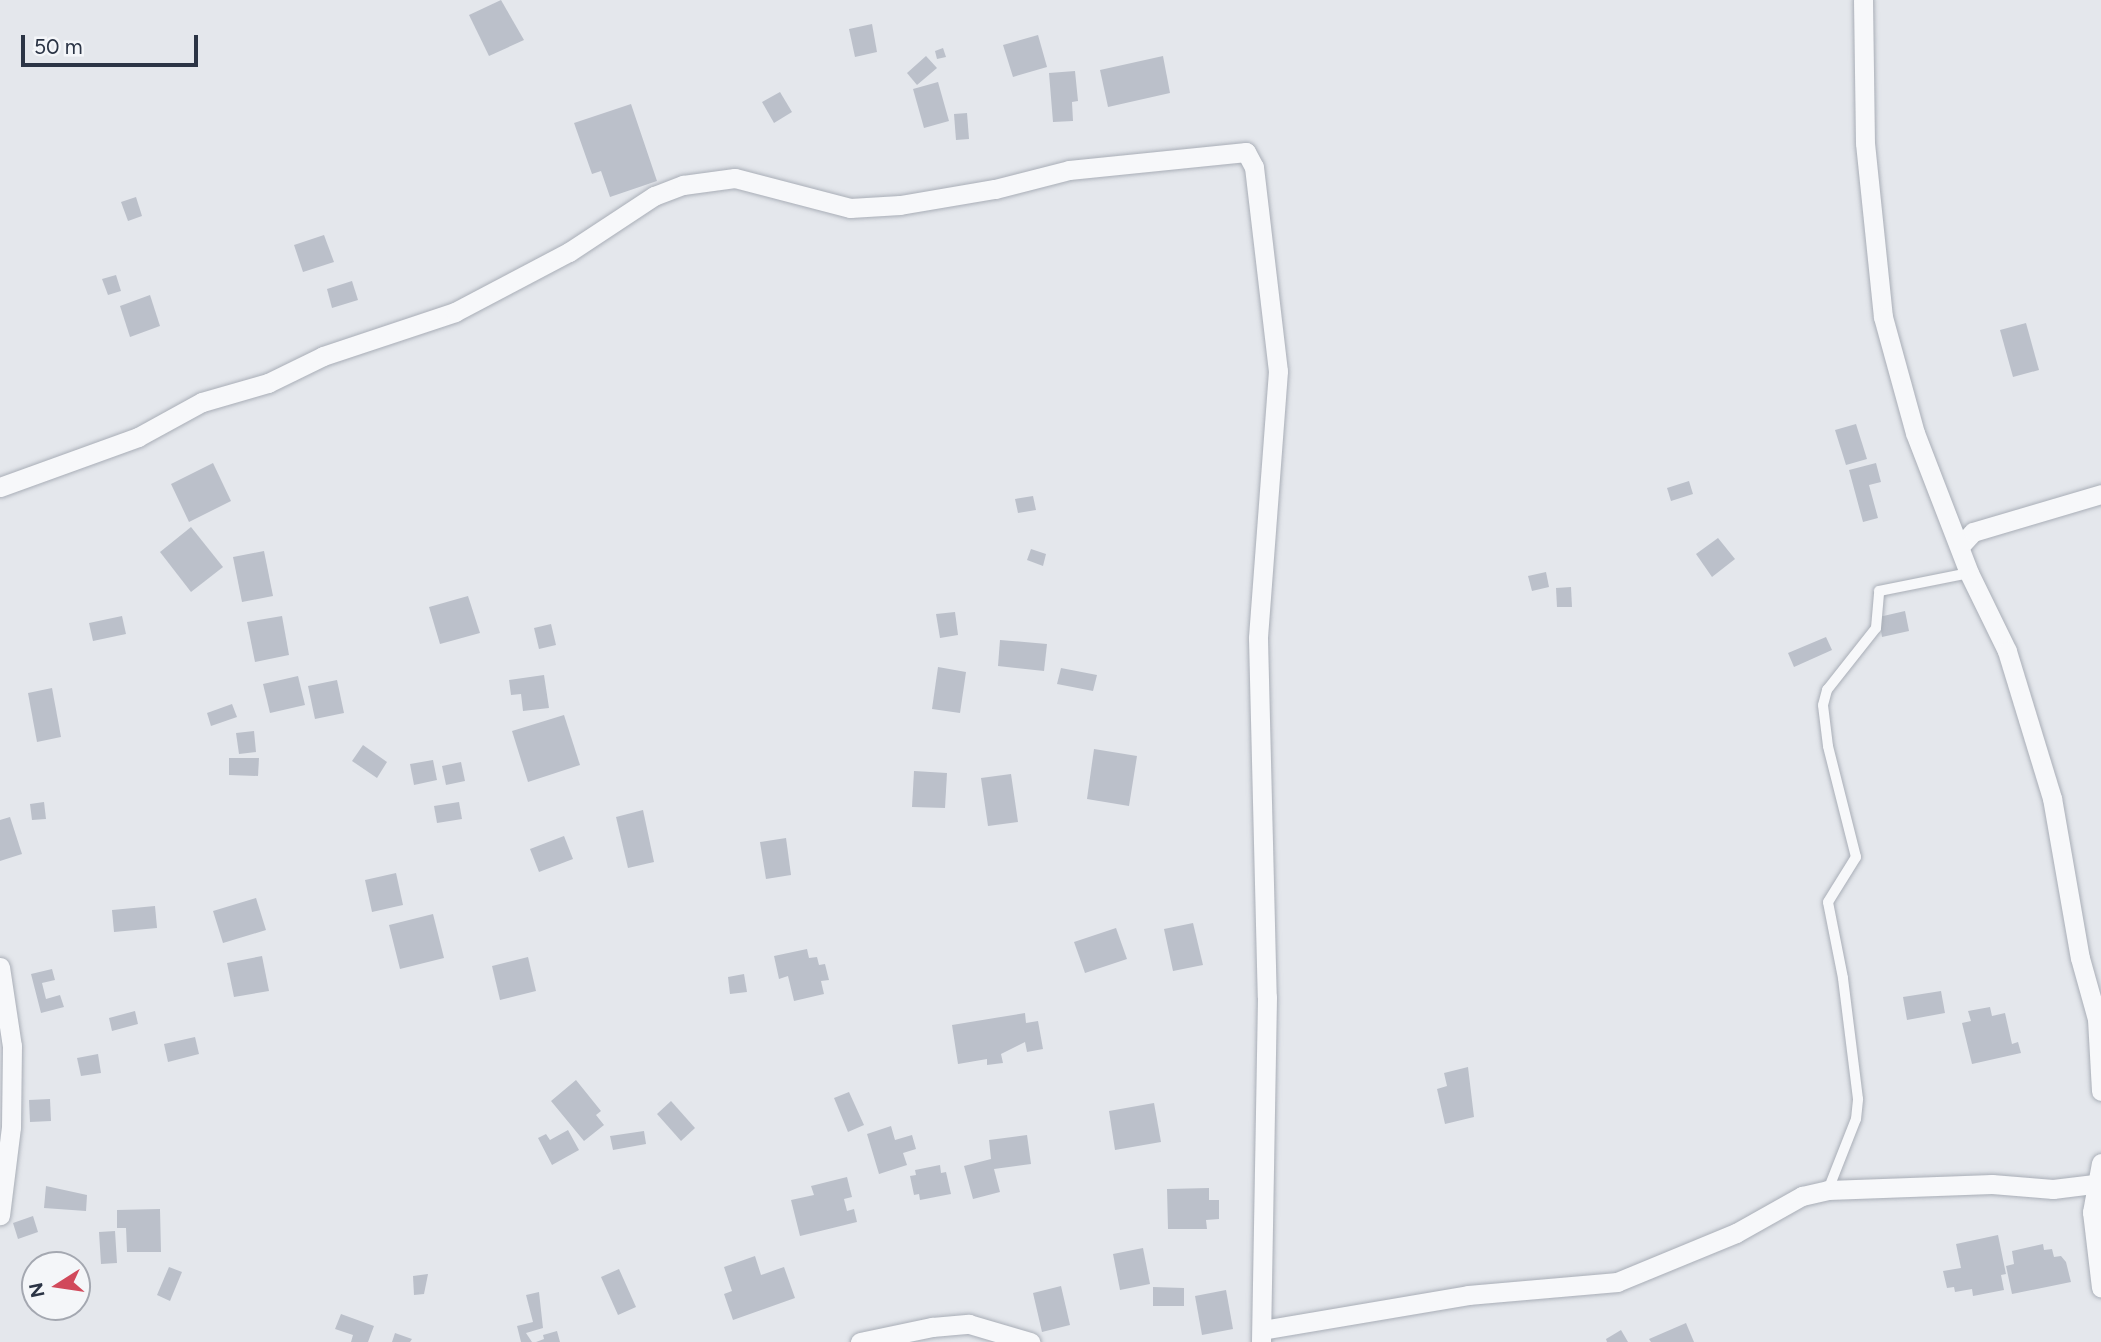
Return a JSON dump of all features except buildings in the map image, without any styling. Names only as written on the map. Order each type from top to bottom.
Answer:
[{"type":"street","points":[[1863,0],[1865,143],[1883,317],[1915,433],[1969,573],[2007,651],[2052,798],[2081,958],[2097,1019],[2101,1091]]},
{"type":"street","points":[[0,487],[138,437],[202,402],[268,383],[323,356],[455,312],[569,251],[654,196],[683,185],[735,178],[850,208],[900,205],[995,189],[1069,170],[1247,152],[1254,167],[1278,371],[1258,638],[1267,997],[1261,1336],[1468,1295],[1617,1282],[1736,1233],[1802,1196],[1828,1190],[1992,1184],[2099,1185]]},
{"type":"street","points":[[1960,545],[1973,532],[2101,494]]},
{"type":"street","points":[[0,967],[12,1046],[11,1127],[0,1215]]},
{"type":"street","points":[[2101,1163],[2092,1212],[2101,1287]]},
{"type":"street","points":[[860,1342],[932,1327],[969,1324],[1030,1342]]},
{"type":"lane","points":[[1828,1190],[1856,1119],[1858,1099],[1843,978],[1828,902],[1856,858],[1828,746],[1823,705],[1827,690],[1876,628],[1879,591],[1969,573]]}]
